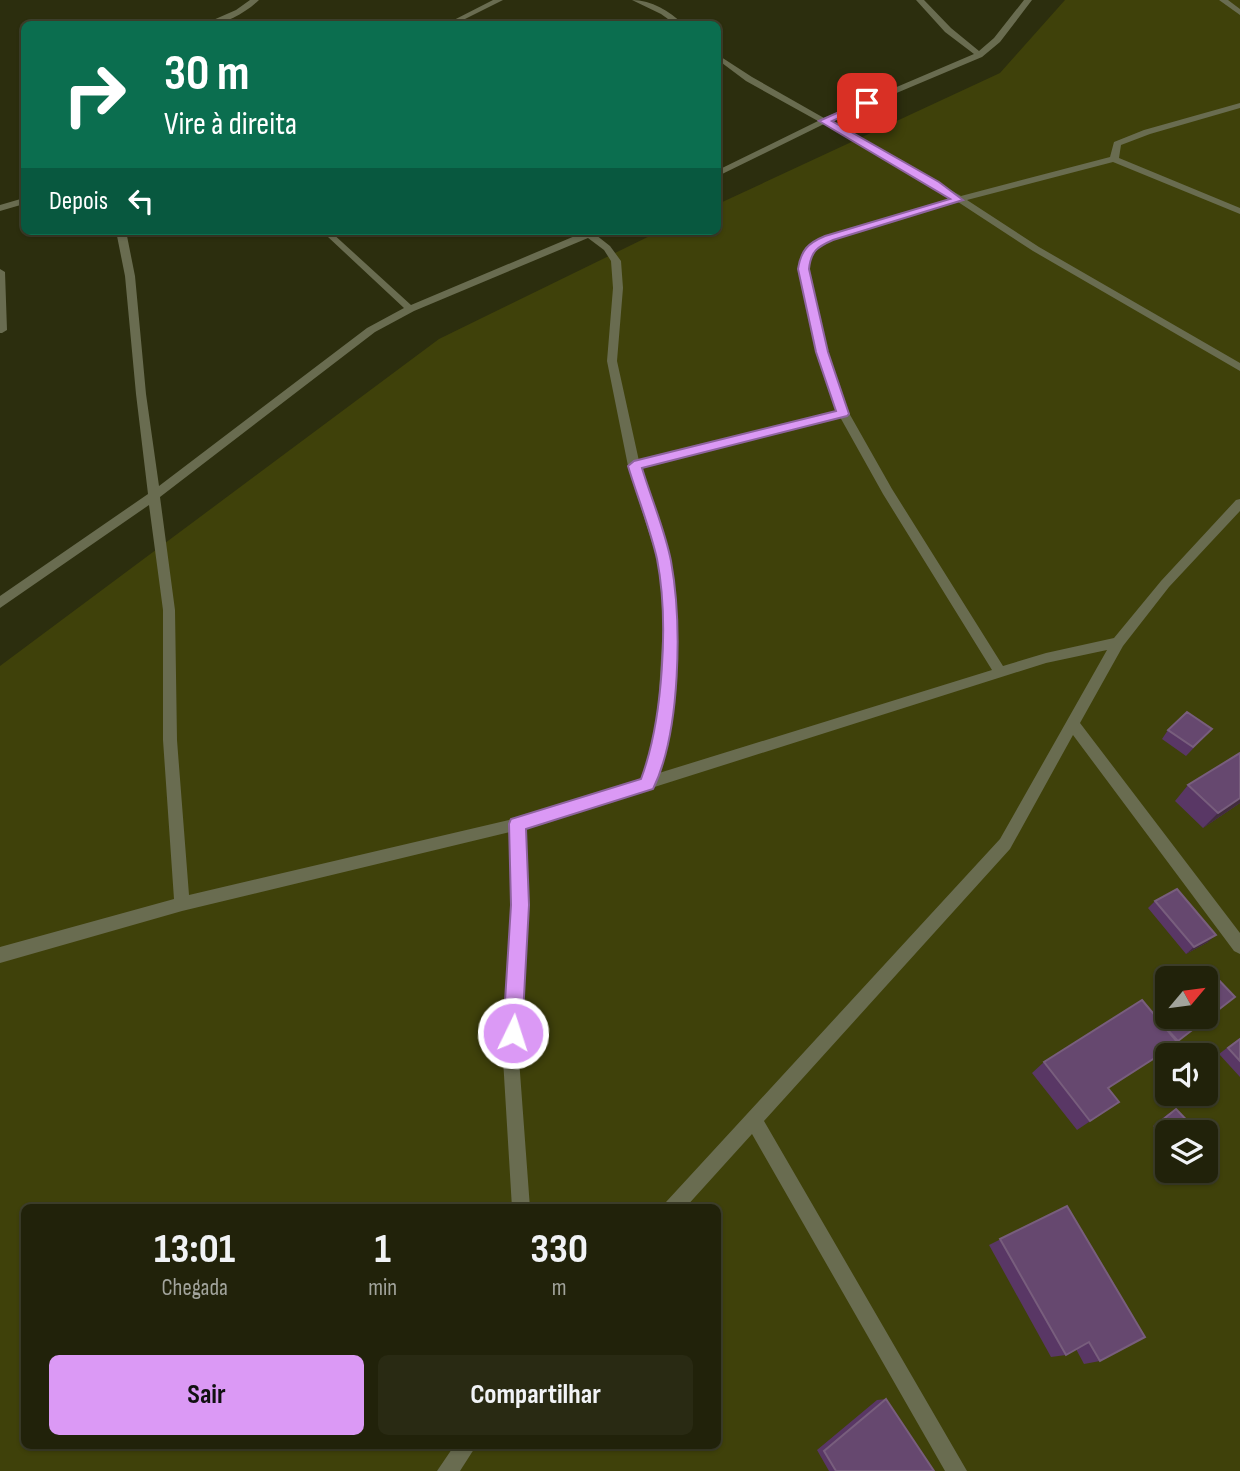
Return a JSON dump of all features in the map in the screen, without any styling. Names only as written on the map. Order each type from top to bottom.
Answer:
[{"type":"street","points":[[216,21],[239,12],[255,0]]},
{"type":"street","points":[[456,21],[499,0]]},
{"type":"street","points":[[636,0],[664,12],[675,21]]},
{"type":"street","points":[[920,0],[948,30],[979,55]]},
{"type":"street","points":[[721,172],[824,121],[979,55],[997,40],[1028,0]]},
{"type":"street","points":[[1223,0],[1240,13]]},
{"type":"street","points":[[721,59],[749,79],[936,184],[958,200],[1240,368]]},
{"type":"street","points":[[1114,159],[1117,144],[1158,128],[1240,106]]},
{"type":"street","points":[[1000,672],[887,491],[843,414],[822,352],[804,269],[805,256],[813,245],[829,238],[958,200],[1114,159],[1240,211]]},
{"type":"street","points":[[0,208],[21,202]]},
{"type":"street","points":[[122,235],[130,275],[169,610],[170,740],[182,904]]},
{"type":"street","points":[[331,235],[410,309]]},
{"type":"street","points":[[0,603],[154,496],[371,330],[410,309],[583,235]]},
{"type":"street","points":[[593,235],[616,261],[618,288],[612,361],[634,466],[663,558],[670,606],[660,750],[648,784]]},
{"type":"street","points":[[0,272],[2,330]]},
{"type":"street","points":[[634,466],[843,414]]},
{"type":"street","points":[[675,1204],[1005,844],[1118,642],[1165,584],[1240,503]]},
{"type":"street","points":[[0,955],[182,904],[517,824],[1046,657],[1118,642]]},
{"type":"street","points":[[1072,723],[1240,946]]},
{"type":"street","points":[[517,824],[520,905],[511,1059],[521,1204]]},
{"type":"street","points":[[753,1119],[957,1471]]},
{"type":"street","points":[[447,1471],[464,1449]]},
{"type":"shaded area","points":[[1065,0],[1240,0],[1240,1471],[0,1471],[0,666],[439,339],[652,235],[721,235],[721,203],[1000,73]]},
{"type":"building","points":[[1187,712],[1212,729],[1193,747],[1168,730]]},
{"type":"building","points":[[1240,753],[1240,798],[1218,813],[1188,785]]},
{"type":"building","points":[[1177,889],[1216,935],[1194,947],[1155,901]]},
{"type":"building","points":[[1218,979],[1235,997],[1218,1010]]},
{"type":"building","points":[[1142,1000],[1155,1016],[1155,1029],[1166,1029],[1178,1043],[1155,1043],[1155,1058],[1108,1088],[1119,1102],[1090,1121],[1044,1062]]},
{"type":"building","points":[[1167,1029],[1194,1029],[1178,1041]]},
{"type":"building","points":[[1240,1039],[1240,1061],[1228,1048]]},
{"type":"building","points":[[1176,1109],[1187,1120],[1162,1120]]},
{"type":"building","points":[[1067,1206],[1145,1337],[1100,1361],[1089,1342],[1066,1355],[1000,1239]]},
{"type":"building","points":[[886,1399],[934,1471],[836,1471],[824,1451]]},
{"type":"route","points":[[513,1033],[520,905],[517,824],[648,784],[660,750],[670,606],[663,558],[634,466],[843,414],[822,352],[804,269],[805,256],[813,245],[829,238],[958,200],[936,184],[824,121],[867,103]]}]
